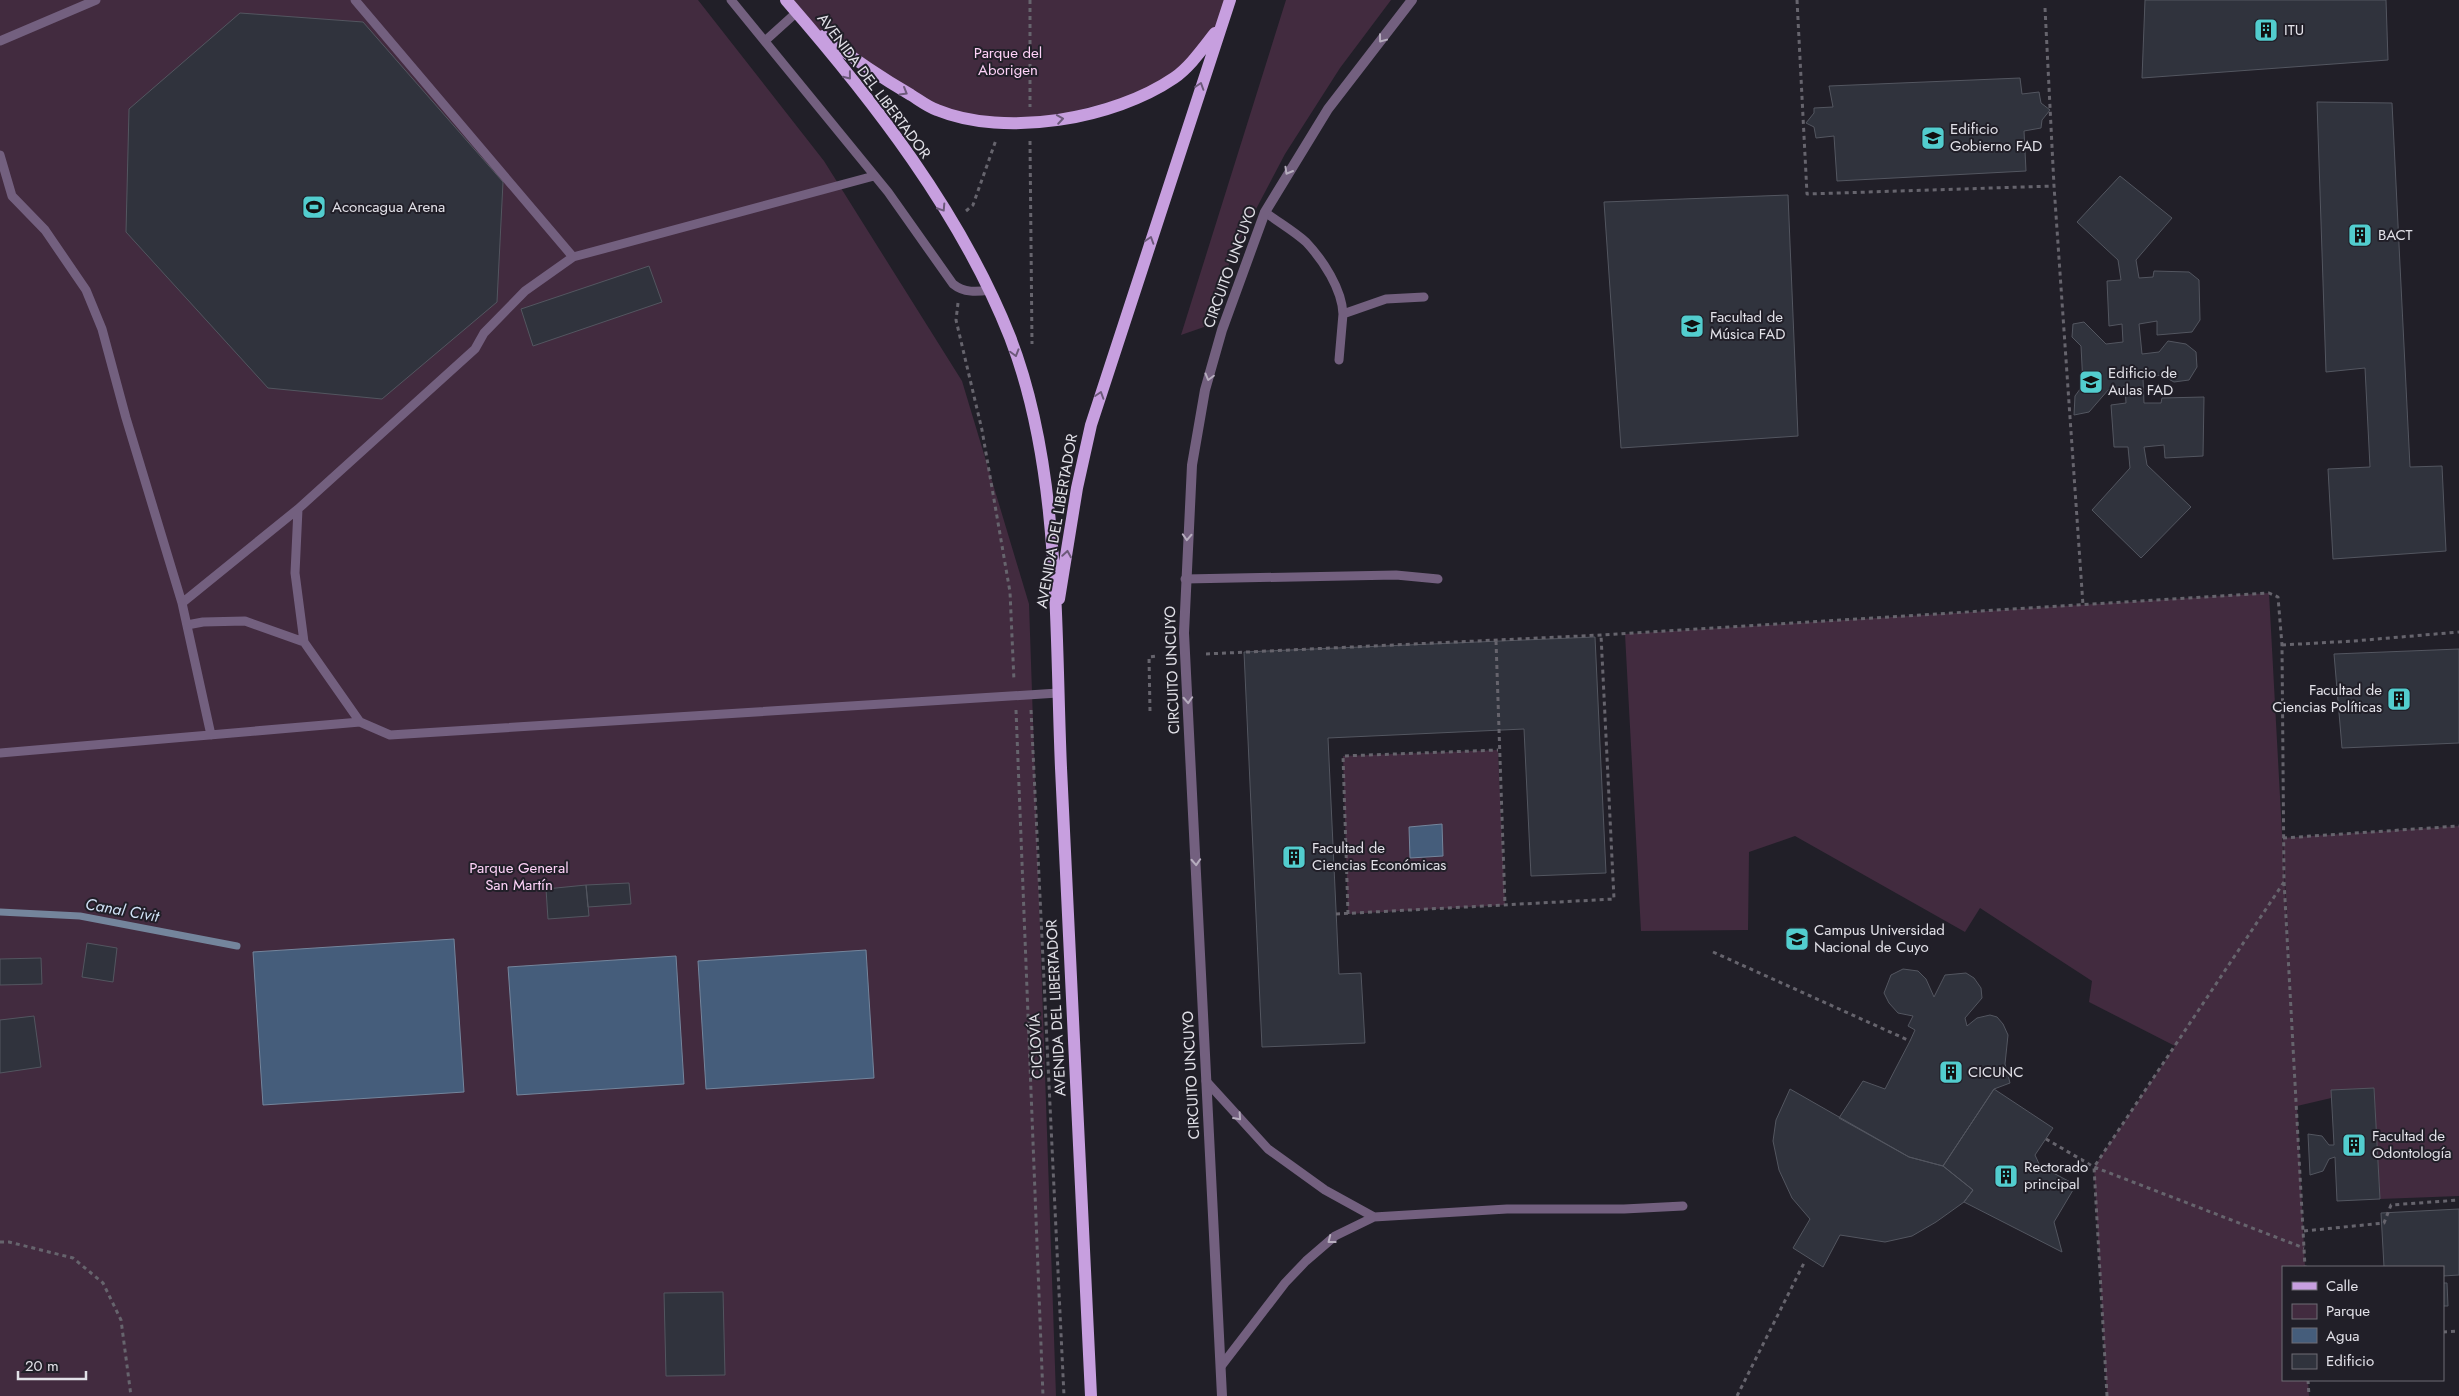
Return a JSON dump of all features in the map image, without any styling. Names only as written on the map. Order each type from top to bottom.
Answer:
[{"type":"main road","name":"AVENIDA DEL LIBERTADOR","points":[[786,0],[899,141],[968,247],[990,290],[1011,341],[1033,414],[1044,470],[1056,619],[1090,1396]]},
{"type":"main road","name":"AVENIDA DEL LIBERTADOR","points":[[1056,619],[1077,488],[1091,425],[1230,0]]},
{"type":"main road","points":[[807,24],[854,60],[937,110],[985,122],[1030,124],[1094,113],[1122,105],[1151,91],[1175,77],[1220,27]]},
{"type":"street","name":"CIRCUITO UNCUYO","points":[[1222,1396],[1222,1365],[1184,633],[1185,579],[1192,466],[1205,390],[1222,330],[1265,212],[1328,108],[1412,0]]},
{"type":"lane","points":[[0,41],[96,0]]},
{"type":"lane","points":[[355,0],[573,257]]},
{"type":"lane","points":[[731,0],[766,40],[874,176],[959,289],[977,292],[990,290]]},
{"type":"lane","points":[[766,40],[797,12]]},
{"type":"lane","points":[[0,155],[12,196],[45,230],[90,298],[102,329],[126,418],[182,603],[211,735]]},
{"type":"lane","points":[[182,603],[298,509],[475,349],[484,333],[525,291],[573,257],[874,176]]},
{"type":"lane","points":[[1265,212],[1305,242],[1324,265],[1342,302],[1343,314],[1339,360]]},
{"type":"lane","points":[[1343,314],[1386,299],[1424,297]]},
{"type":"lane","points":[[298,509],[294,573],[304,642],[360,722]]},
{"type":"lane","points":[[1185,579],[1396,575],[1438,579]]},
{"type":"lane","points":[[187,625],[203,622],[245,621],[304,642]]},
{"type":"lane","points":[[0,753],[360,722],[390,735],[1058,693]]},
{"type":"lane","points":[[1206,1081],[1268,1149],[1325,1190],[1374,1217]]},
{"type":"lane","points":[[1222,1365],[1285,1283],[1306,1261],[1336,1236],[1374,1217],[1507,1210],[1624,1209],[1683,1206]]},
{"type":"path","points":[[1030,0],[1032,354]]},
{"type":"path","points":[[1797,0],[1808,194],[2054,186]]},
{"type":"path","points":[[2045,8],[2054,186],[2083,605]]},
{"type":"path","points":[[951,222],[973,205],[995,140],[999,137]]},
{"type":"path","points":[[959,289],[956,320],[982,430],[1010,592],[1043,1396]]},
{"type":"path","points":[[1206,654],[1601,635],[2269,592],[2278,597],[2282,644],[2284,881],[2305,1266]]},
{"type":"path","points":[[2282,644],[2354,641],[2459,632]]},
{"type":"path","points":[[1336,914],[1614,899],[1601,635]]},
{"type":"path","points":[[1496,641],[1498,750],[1505,904]]},
{"type":"path","points":[[1150,711],[1149,657],[1158,656]]},
{"type":"path","name":"CICLOVÍA","points":[[1030,695],[1064,1396]]},
{"type":"path","points":[[1348,914],[1343,756],[1498,750]]},
{"type":"path","points":[[2283,838],[2459,826]]},
{"type":"path","points":[[2107,1396],[2094,1167],[2284,881]]},
{"type":"path","points":[[1713,952],[1910,1041]]},
{"type":"path","points":[[2046,1139],[2094,1167],[2304,1248]]},
{"type":"path","points":[[2304,1231],[2384,1223],[2391,1205],[2459,1200]]},
{"type":"path","points":[[0,1242],[9,1242],[73,1258],[103,1283],[121,1320],[131,1396]]},
{"type":"path","points":[[1737,1396],[1805,1261]]},
{"type":"path","points":[[2444,1332],[2459,1332]]},
{"type":"path","points":[[2308,1381],[2309,1396]]},
{"type":"green space","name":"Parque General San Martín","points":[[0,0],[698,0],[824,161],[962,381],[1029,604],[1056,1396],[0,1396]]},
{"type":"green space","name":"Parque del Aborigen","points":[[786,0],[1230,0],[1219,27],[1195,57],[1151,91],[1030,123],[937,110],[807,24]]},
{"type":"green space","points":[[1286,0],[1391,0],[1340,68],[1285,154],[1236,247],[1204,327],[1181,335]]},
{"type":"green space","points":[[2269,593],[2291,1000],[2283,838],[2459,826],[2459,1196],[2380,1199],[2374,1088],[2297,1106],[2305,1266],[2282,1266],[2282,1381],[2308,1381],[2309,1396],[2107,1396],[2094,1167],[2175,1046],[2089,1002],[2092,981],[1980,908],[1965,932],[1795,836],[1749,852],[1748,930],[1641,931],[1625,634]]},
{"type":"green space","points":[[1498,750],[1505,905],[1348,914],[1343,756]]},
{"type":"water","points":[[1442,824],[1443,856],[1410,858],[1409,827]]},
{"type":"water","points":[[454,939],[464,1092],[263,1105],[253,952]]},
{"type":"water","points":[[866,950],[874,1078],[706,1089],[698,961]]},
{"type":"water","points":[[676,956],[684,1084],[517,1095],[508,967]]},
{"type":"building","name":"ITU","points":[[2145,0],[2386,0],[2388,60],[2142,78]]},
{"type":"building","name":"Aconcagua Arena","points":[[240,13],[363,22],[503,182],[497,302],[382,399],[268,388],[126,232],[129,109]]},
{"type":"building","points":[[2020,78],[2022,94],[2039,92],[2041,103],[2050,110],[2042,120],[2041,128],[2024,131],[2026,171],[1837,181],[1834,136],[1816,138],[1814,127],[1806,123],[1814,113],[1814,108],[1833,107],[1829,86]]},
{"type":"building","name":"BACT","points":[[2317,102],[2392,103],[2410,467],[2442,466],[2446,551],[2333,559],[2328,469],[2370,467],[2365,368],[2326,372]]},
{"type":"building","points":[[2120,176],[2172,218],[2136,260],[2139,278],[2153,277],[2154,271],[2189,272],[2199,280],[2200,320],[2192,332],[2157,335],[2157,321],[2139,324],[2142,354],[2159,352],[2168,341],[2186,344],[2196,352],[2197,367],[2189,380],[2174,382],[2161,375],[2143,378],[2144,403],[2161,403],[2162,398],[2204,397],[2203,456],[2165,458],[2164,445],[2144,447],[2147,465],[2191,507],[2141,558],[2092,510],[2130,468],[2128,447],[2114,447],[2111,405],[2126,403],[2125,386],[2109,389],[2089,412],[2074,415],[2075,396],[2083,385],[2081,346],[2072,337],[2073,324],[2084,322],[2106,344],[2123,342],[2122,324],[2109,326],[2107,281],[2121,280],[2118,260],[2077,222]]},
{"type":"building","points":[[1788,195],[1798,436],[1621,448],[1604,202]]},
{"type":"building","points":[[649,266],[662,302],[533,346],[521,309]]},
{"type":"building","name":"Facultad de Ciencias Económicas","points":[[1595,637],[1606,873],[1531,876],[1524,729],[1328,738],[1339,974],[1361,973],[1365,1043],[1262,1047],[1244,652]]},
{"type":"building","name":"Facultad de Ciencias Políticas","points":[[2459,649],[2459,743],[2342,748],[2334,654]]},
{"type":"building","points":[[629,883],[631,904],[588,907],[586,885]]},
{"type":"building","points":[[586,885],[589,916],[548,919],[546,889]]},
{"type":"building","points":[[87,943],[117,948],[113,982],[82,977]]},
{"type":"building","points":[[41,958],[42,984],[0,985],[0,959]]},
{"type":"building","name":"CICUNC","points":[[1903,969],[1918,971],[1926,979],[1934,997],[1945,975],[1966,973],[1974,978],[1981,988],[1982,998],[1965,1018],[1967,1026],[1977,1018],[1990,1015],[1997,1017],[2008,1035],[2005,1064],[2010,1083],[1994,1089],[1943,1166],[1909,1157],[1839,1118],[1863,1081],[1885,1089],[1915,1030],[1908,1026],[1913,1016],[1898,1013],[1889,1003],[1884,993],[1891,975]]},
{"type":"building","points":[[34,1016],[41,1067],[0,1073],[0,1020]]},
{"type":"building","name":"Facultad de Odontología","points":[[2374,1088],[2380,1199],[2337,1201],[2335,1157],[2329,1159],[2323,1171],[2310,1175],[2308,1134],[2322,1136],[2329,1145],[2334,1145],[2331,1090]]},
{"type":"building","points":[[1790,1089],[1909,1157],[1943,1166],[1973,1190],[1964,1202],[1912,1236],[1885,1242],[1840,1235],[1823,1267],[1793,1248],[1810,1219],[1792,1198],[1779,1170],[1773,1141],[1776,1120]]},
{"type":"building","name":"Rectorado principal","points":[[1994,1089],[2053,1128],[2035,1155],[2040,1166],[2076,1185],[2054,1222],[2062,1252],[1964,1202],[1973,1190],[1943,1166]]},
{"type":"building","points":[[2459,1209],[2459,1275],[2444,1276],[2444,1266],[2384,1266],[2381,1213]]},
{"type":"building","points":[[2444,1283],[2447,1283],[2448,1306],[2444,1306]]},
{"type":"building","points":[[723,1292],[725,1375],[666,1376],[664,1293]]},
{"type":"waterway","name":"Canal Civit","points":[[0,912],[80,916],[237,946]]},
{"type":"place","name":"ITU","points":[[2266,30]]},
{"type":"place","name":"Edificio Gobierno FAD","points":[[1933,138]]},
{"type":"place","name":"Aconcagua Arena","points":[[314,207]]},
{"type":"place","name":"BACT","points":[[2360,235]]},
{"type":"place","name":"Facultad de Música FAD","points":[[1692,326]]},
{"type":"place","name":"Edificio de Aulas FAD","points":[[2091,382]]},
{"type":"place","name":"Facultad de Ciencias Políticas","points":[[2399,699]]},
{"type":"place","name":"Facultad de Ciencias Económicas","points":[[1294,857]]},
{"type":"place","name":"Campus Universidad Nacional de Cuyo","points":[[1797,939]]},
{"type":"place","name":"CICUNC","points":[[1951,1072]]},
{"type":"place","name":"Facultad de Odontología","points":[[2354,1145]]},
{"type":"place","name":"Rectorado principal","points":[[2006,1176]]}]
